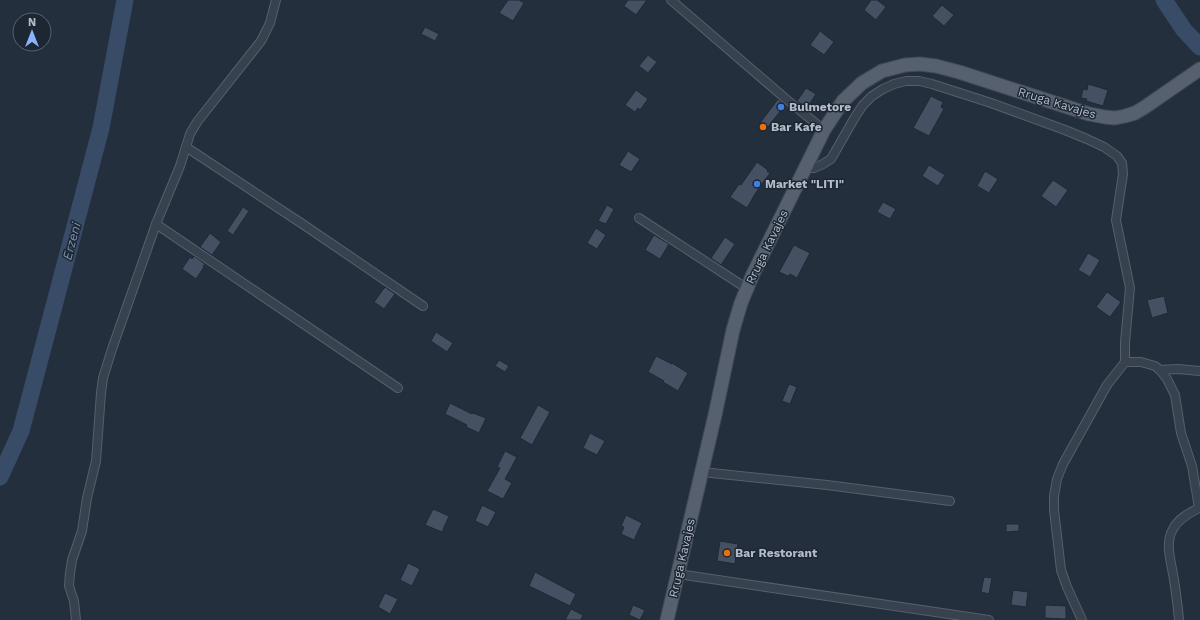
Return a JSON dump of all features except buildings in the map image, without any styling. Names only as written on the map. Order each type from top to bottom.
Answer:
[{"type":"main road","name":"Rruga Kavajes","points":[[667,620],[702,472],[733,330],[746,288],[824,130],[843,102],[862,83],[882,71],[898,66],[913,64],[946,68],[1089,114],[1115,118],[1125,116],[1146,107],[1200,69]]},
{"type":"street","points":[[76,620],[74,602],[69,586],[70,573],[72,560],[82,531],[87,498],[96,461],[103,378],[114,342],[156,224],[180,166],[190,134],[197,122],[261,41],[270,23],[276,0]]},
{"type":"street","points":[[671,0],[824,130]]},
{"type":"street","points":[[806,168],[814,168],[831,159],[855,117],[863,105],[872,96],[894,84],[906,81],[920,81],[932,84],[991,103],[1087,139],[1104,147],[1117,156],[1122,163],[1123,174],[1116,220],[1130,288],[1125,342],[1125,362],[1107,385],[1065,459],[1057,479],[1054,496],[1054,510],[1061,570],[1082,620]]},
{"type":"street","points":[[186,147],[423,306]]},
{"type":"street","points":[[639,218],[746,288]]},
{"type":"street","points":[[156,224],[398,388]]},
{"type":"street","points":[[1125,362],[1141,362],[1155,366],[1167,379],[1175,395],[1181,433],[1192,466],[1200,509],[1178,522],[1169,539],[1169,552],[1179,620]]},
{"type":"street","points":[[1160,370],[1190,369],[1200,371]]},
{"type":"street","points":[[1192,466],[1200,471]]},
{"type":"street","points":[[702,472],[827,485],[950,501]]},
{"type":"street","points":[[678,574],[988,620]]},
{"type":"waterway","name":"Erzeni","points":[[0,477],[21,431],[101,128],[125,0]]},
{"type":"waterway","name":"Erzeni","points":[[1164,0],[1184,30],[1200,47]]},
{"type":"place","name":"Bulmetore","points":[[781,107]]},
{"type":"place","name":"Bar Kafe","points":[[763,127]]},
{"type":"place","name":"Market \"LITI\"","points":[[757,184]]},
{"type":"place","name":"Bar Restorant","points":[[727,553]]}]
